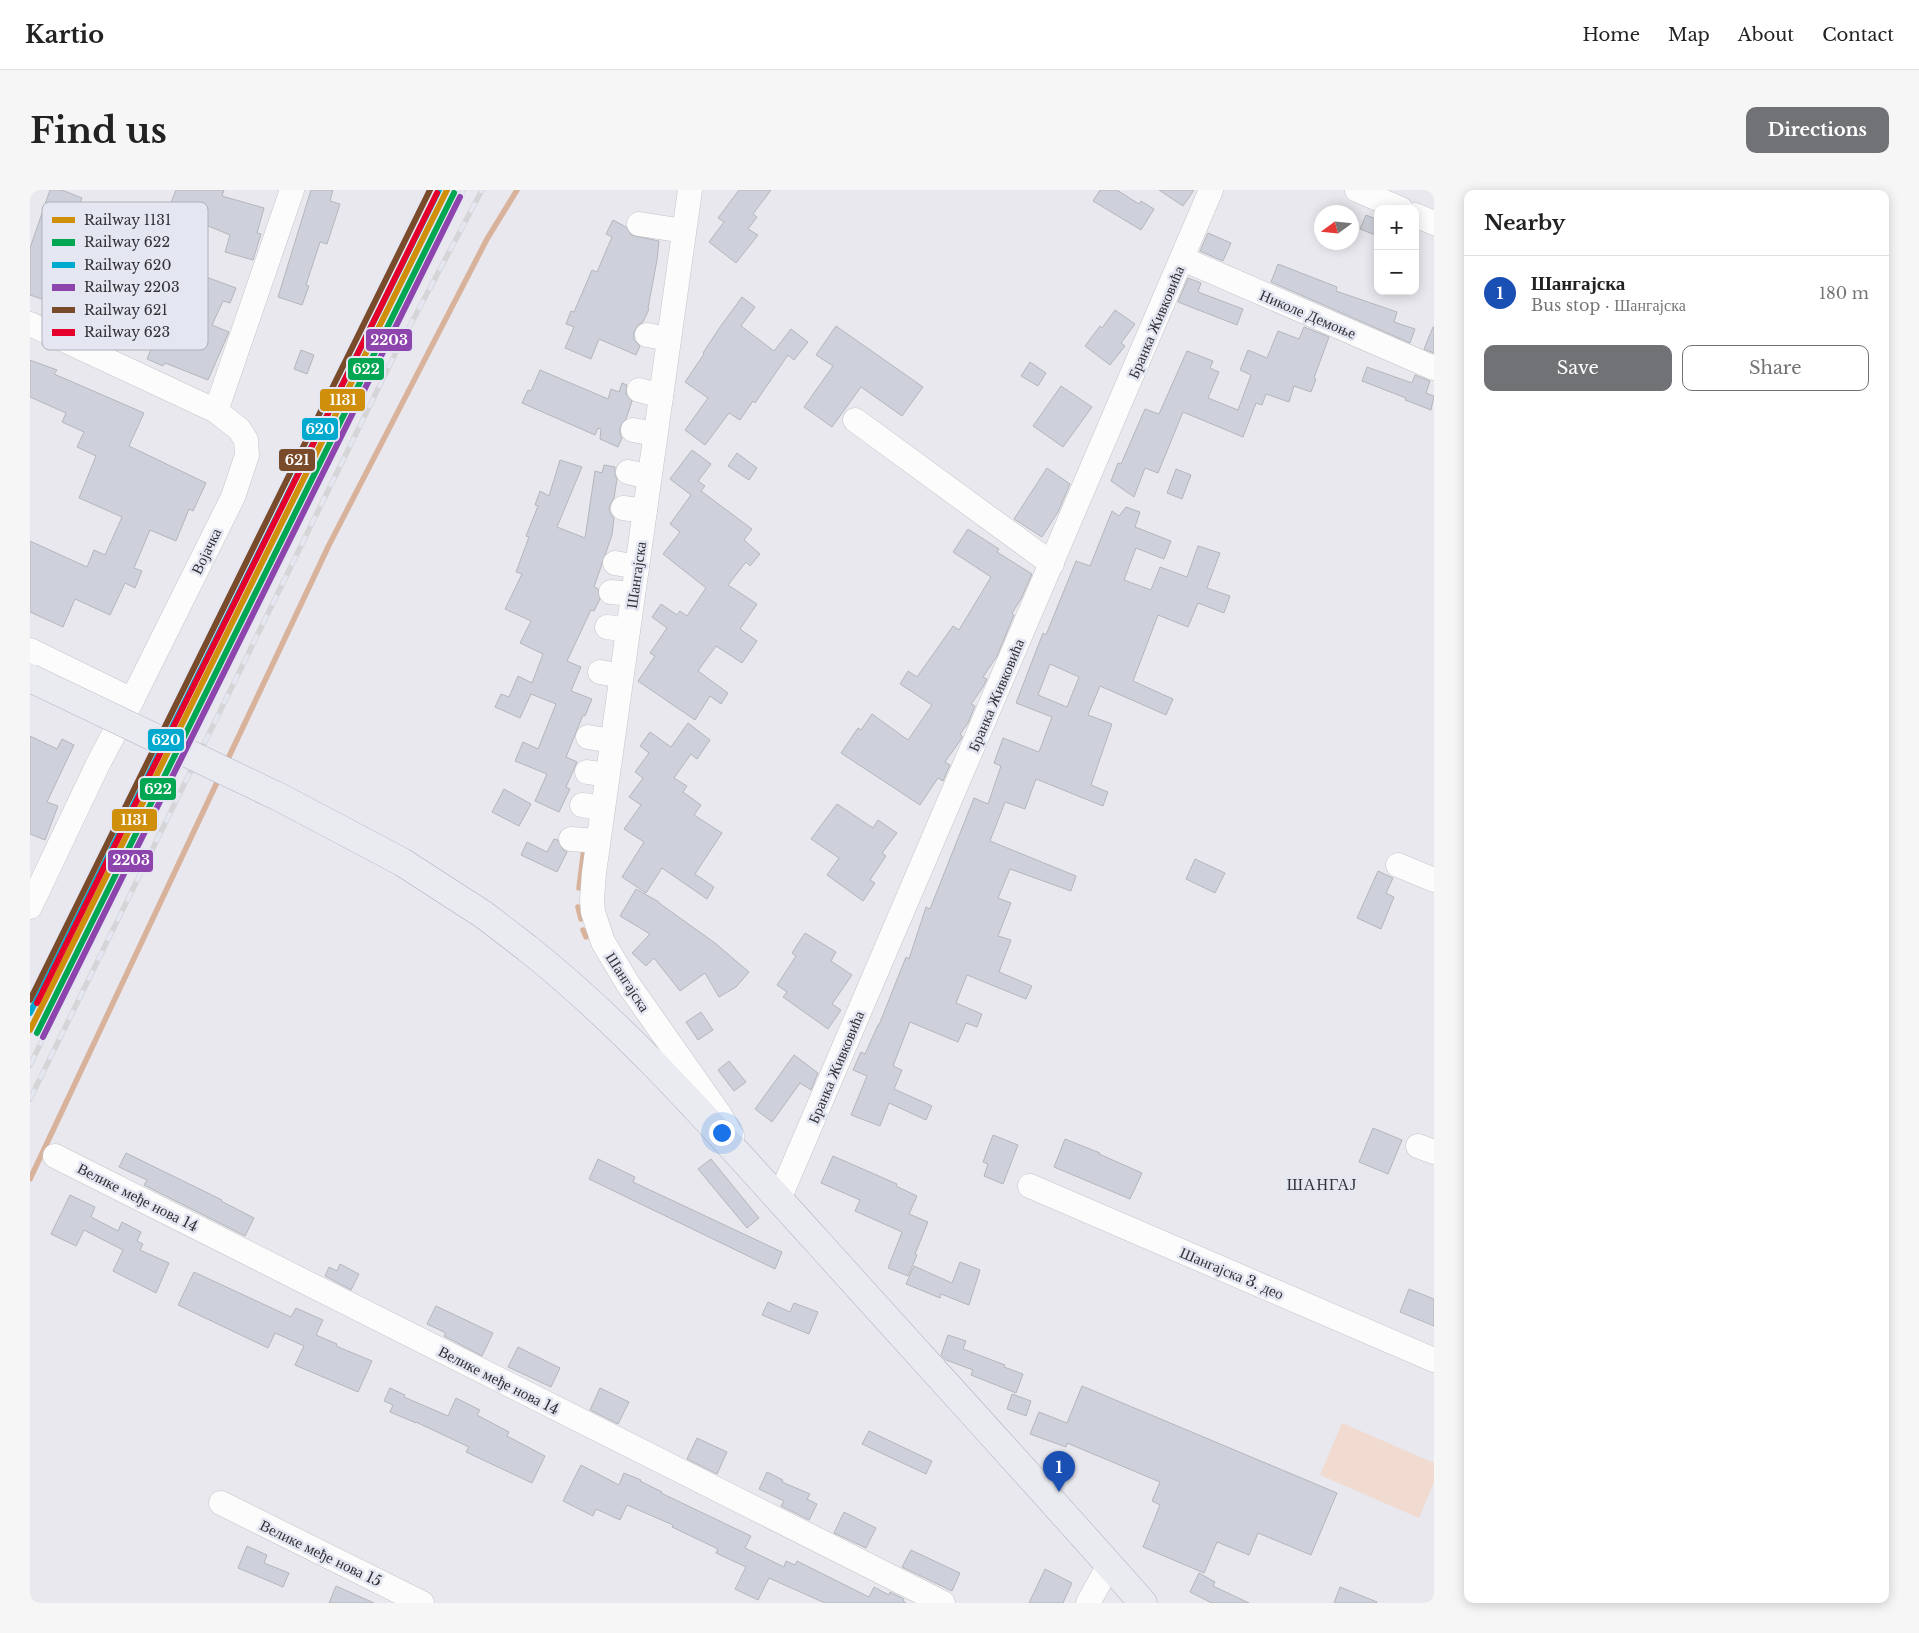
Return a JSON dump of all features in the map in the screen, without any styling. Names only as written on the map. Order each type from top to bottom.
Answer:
[{"type":"main road","points":[[30,678],[281,798],[377,848],[484,915],[593,1002],[659,1068],[744,1160]]},
{"type":"main road","name":"Шангајска","points":[[744,1160],[1143,1603]]},
{"type":"street","points":[[216,411],[272,254],[292,190]]},
{"type":"street","name":"Шангајска","points":[[690,190],[684,231],[658,337],[638,474],[611,674],[612,741],[597,773],[593,807],[598,841],[592,900],[596,926],[603,942],[628,984],[720,1115],[744,1160]]},
{"type":"street","name":"Бранка Живковића","points":[[779,1198],[1211,190]]},
{"type":"street","points":[[1357,190],[1392,205]]},
{"type":"street","points":[[1419,217],[1434,223]]},
{"type":"street","points":[[639,224],[684,231]]},
{"type":"street","name":"Николе Демоње","points":[[1183,259],[1434,368]]},
{"type":"street","name":"Војачка","points":[[30,324],[42,330]]},
{"type":"street","name":"Војачка","points":[[30,907],[98,764],[233,497],[248,455],[244,434],[216,411],[86,350]]},
{"type":"street","points":[[855,420],[1052,564]]},
{"type":"street","points":[[30,650],[132,700]]},
{"type":"street","points":[[588,737],[612,741]]},
{"type":"street","points":[[571,840],[598,841]]},
{"type":"street","points":[[1398,865],[1434,880]]},
{"type":"street","name":"Велике међе нова 14","points":[[55,1156],[943,1603]]},
{"type":"street","name":"Шангајска 3. део","points":[[1030,1186],[1434,1360]]},
{"type":"street","name":"Велике међе нова 15","points":[[221,1503],[422,1603]]},
{"type":"street","points":[[1088,1603],[1109,1565]]},
{"type":"shaded area","points":[[1342,1423],[1434,1463],[1434,1482],[1419,1518],[1320,1475]]},
{"type":"building","points":[[50,190],[62,190],[82,198],[80,202],[46,202]]},
{"type":"building","points":[[176,190],[224,190],[222,196],[264,208],[257,233],[261,234],[253,260],[225,252],[230,235],[208,226],[208,202],[171,202]]},
{"type":"building","points":[[311,190],[333,190],[330,201],[340,204],[327,244],[320,242],[306,285],[309,286],[302,305],[278,297]]},
{"type":"building","points":[[739,190],[771,190],[753,214],[757,217],[748,229],[758,235],[736,263],[709,242],[724,222],[718,218]]},
{"type":"building","points":[[1100,190],[1117,190],[1139,204],[1141,201],[1154,209],[1141,230],[1093,201]]},
{"type":"building","points":[[1159,190],[1194,190],[1183,206]]},
{"type":"building","points":[[42,213],[42,299],[30,295],[30,248]]},
{"type":"building","points":[[1366,215],[1374,218],[1374,234],[1360,229]]},
{"type":"building","points":[[613,220],[626,227],[631,235],[659,241],[657,260],[649,309],[643,322],[637,326],[634,332],[634,340],[640,346],[636,355],[599,339],[591,359],[565,348],[574,327],[566,324],[571,311],[574,312],[592,270],[597,272],[612,237],[606,234]]},
{"type":"building","points":[[1208,233],[1231,243],[1223,261],[1200,251]]},
{"type":"building","points":[[1278,264],[1337,287],[1336,291],[1397,312],[1394,322],[1415,329],[1410,343],[1271,282]]},
{"type":"building","points":[[208,278],[236,288],[230,303],[223,301],[212,325],[229,332],[208,380],[165,363],[163,366],[147,359],[151,350],[208,350]]},
{"type":"building","points":[[1188,278],[1201,283],[1198,292],[1243,309],[1237,325],[1178,302]]},
{"type":"building","points":[[742,297],[755,307],[741,326],[774,351],[791,329],[808,342],[794,360],[788,355],[755,403],[753,401],[740,420],[729,413],[705,445],[685,430],[708,398],[685,382],[720,327]]},
{"type":"building","points":[[1115,310],[1135,324],[1121,343],[1125,346],[1110,365],[1085,346],[1100,326],[1102,328]]},
{"type":"building","points":[[836,326],[923,387],[902,416],[861,387],[832,427],[804,407],[833,366],[816,355]]},
{"type":"building","points":[[1304,327],[1329,337],[1314,378],[1316,379],[1311,392],[1294,386],[1289,402],[1266,394],[1262,405],[1256,403],[1243,437],[1183,412],[1158,473],[1145,468],[1134,497],[1111,481],[1118,463],[1121,464],[1145,409],[1159,414],[1187,351],[1213,361],[1210,368],[1219,372],[1208,398],[1238,410],[1251,375],[1240,370],[1248,350],[1267,358],[1278,331],[1299,339]]},
{"type":"building","points":[[1434,327],[1434,353],[1424,349]]},
{"type":"building","points":[[301,350],[314,355],[307,374],[294,369]]},
{"type":"building","points":[[30,360],[57,370],[54,374],[144,413],[129,446],[206,483],[193,511],[189,509],[176,541],[150,530],[134,568],[142,571],[135,588],[125,583],[110,615],[75,599],[63,627],[30,612],[30,541],[87,567],[94,550],[105,555],[122,517],[79,498],[96,456],[77,447],[84,432],[62,422],[66,413],[30,397]]},
{"type":"building","points":[[1030,362],[1046,373],[1038,386],[1021,376]]},
{"type":"building","points":[[1367,367],[1412,383],[1415,375],[1430,381],[1426,393],[1434,396],[1431,410],[1362,381]]},
{"type":"building","points":[[540,370],[608,399],[611,389],[619,392],[622,383],[627,385],[626,394],[632,401],[626,419],[620,427],[622,438],[618,447],[600,439],[601,429],[598,428],[595,435],[522,403],[528,390],[531,391]]},
{"type":"building","points":[[1061,386],[1092,407],[1063,447],[1033,426]]},
{"type":"building","points":[[692,450],[711,464],[698,481],[705,486],[701,491],[752,529],[744,540],[760,554],[750,566],[746,562],[728,585],[757,604],[740,629],[757,641],[742,663],[716,646],[698,671],[728,693],[721,704],[710,696],[695,720],[638,681],[655,656],[650,653],[667,628],[652,617],[661,604],[677,615],[680,611],[687,616],[706,588],[663,554],[680,532],[670,524],[691,495],[670,479]]},
{"type":"building","points":[[737,453],[757,468],[749,480],[728,466]]},
{"type":"building","points":[[560,460],[582,467],[557,527],[585,538],[595,471],[602,473],[604,465],[615,467],[617,479],[614,498],[609,507],[610,513],[614,518],[612,535],[594,587],[598,589],[600,599],[594,611],[591,610],[567,661],[581,667],[571,691],[592,699],[585,716],[583,715],[566,757],[577,762],[566,787],[570,789],[559,812],[535,801],[547,774],[515,761],[523,742],[538,749],[556,704],[531,694],[520,718],[495,707],[501,694],[509,697],[518,676],[532,683],[543,654],[520,643],[531,621],[505,609],[522,574],[516,572],[529,537],[526,536],[538,506],[535,505],[540,491],[549,496]]},
{"type":"building","points":[[1047,468],[1070,484],[1058,512],[1042,537],[1014,519]]},
{"type":"building","points":[[1176,469],[1191,475],[1182,499],[1167,493]]},
{"type":"building","points":[[1126,507],[1140,512],[1135,527],[1171,541],[1164,559],[1136,548],[1124,580],[1151,590],[1160,567],[1187,577],[1198,546],[1220,553],[1207,588],[1230,596],[1224,613],[1198,603],[1188,627],[1158,615],[1133,681],[1173,699],[1166,715],[1100,686],[1088,715],[1112,724],[1091,785],[1108,792],[1103,806],[1036,779],[1025,809],[1005,802],[990,841],[1076,876],[1071,891],[1010,869],[998,898],[1011,903],[998,936],[1011,940],[999,972],[1032,986],[1026,999],[967,975],[956,1003],[982,1014],[977,1027],[966,1023],[958,1042],[910,1022],[893,1066],[902,1070],[894,1089],[932,1106],[926,1120],[889,1103],[880,1126],[851,1115],[867,1076],[853,1070],[861,1052],[865,1054],[879,1025],[906,957],[909,959],[926,907],[930,909],[974,798],[988,804],[1001,766],[994,763],[1003,738],[1039,752],[1052,717],[1016,703],[1043,633],[1046,635],[1076,561],[1090,566],[1112,511],[1119,516]],"holes":[[[1050,664],[1079,677],[1067,707],[1038,695]]]},
{"type":"building","points":[[968,529],[999,549],[997,552],[1032,574],[1021,599],[1012,613],[1014,615],[997,656],[983,677],[987,679],[971,704],[975,706],[968,723],[960,734],[962,738],[945,762],[950,765],[943,781],[938,778],[920,805],[841,753],[858,728],[861,730],[872,714],[908,740],[932,705],[900,684],[908,671],[917,677],[953,626],[959,630],[991,577],[953,552]]},
{"type":"building","points":[[688,723],[710,740],[697,759],[691,754],[674,778],[687,786],[683,792],[701,805],[694,815],[722,833],[695,874],[714,887],[707,899],[662,868],[646,893],[622,877],[644,842],[624,829],[641,805],[629,797],[643,778],[635,772],[649,753],[640,746],[650,732],[671,747]]},
{"type":"building","points":[[30,736],[57,749],[62,739],[74,745],[47,802],[58,806],[45,840],[30,834]]},
{"type":"building","points":[[504,789],[531,804],[519,826],[492,812]]},
{"type":"building","points":[[837,804],[873,828],[878,820],[897,833],[882,853],[886,856],[870,880],[875,883],[863,901],[827,875],[839,858],[811,839]]},
{"type":"building","points":[[554,839],[558,840],[563,850],[567,852],[557,872],[521,855],[527,842],[547,852]]},
{"type":"building","points":[[1195,859],[1225,873],[1215,893],[1186,879]]},
{"type":"building","points":[[1378,871],[1393,878],[1386,893],[1394,897],[1381,929],[1357,918]]},
{"type":"building","points":[[636,889],[659,902],[715,943],[749,972],[736,987],[719,997],[705,973],[680,991],[654,958],[646,966],[632,953],[650,934],[620,916]]},
{"type":"building","points":[[805,933],[836,952],[831,961],[852,975],[832,1004],[841,1010],[828,1029],[783,997],[787,992],[777,985],[796,956],[792,953]]},
{"type":"building","points":[[701,1012],[713,1030],[698,1040],[686,1022]]},
{"type":"building","points":[[794,1055],[818,1073],[811,1090],[800,1083],[772,1122],[755,1109]]},
{"type":"building","points":[[729,1061],[746,1082],[734,1091],[718,1070]]},
{"type":"building","points":[[1373,1128],[1402,1140],[1388,1174],[1359,1162]]},
{"type":"building","points":[[993,1135],[1018,1145],[1003,1184],[984,1176],[988,1164],[983,1162]]},
{"type":"building","points":[[1065,1139],[1142,1173],[1130,1199],[1054,1167]]},
{"type":"building","points":[[126,1153],[222,1200],[254,1218],[245,1236],[144,1185],[147,1180],[119,1167]]},
{"type":"building","points":[[833,1156],[897,1184],[896,1186],[917,1196],[909,1214],[928,1222],[908,1276],[888,1268],[902,1232],[855,1211],[860,1200],[821,1183]]},
{"type":"building","points":[[598,1159],[635,1177],[633,1182],[782,1252],[775,1269],[589,1179]]},
{"type":"building","points":[[711,1159],[759,1218],[747,1228],[698,1169]]},
{"type":"building","points":[[70,1195],[95,1207],[91,1217],[118,1231],[122,1222],[141,1232],[137,1241],[143,1244],[140,1250],[169,1263],[156,1293],[113,1271],[123,1250],[84,1230],[76,1246],[51,1234]]},
{"type":"building","points":[[960,1262],[980,1270],[969,1305],[941,1294],[940,1298],[906,1284],[914,1266],[952,1283]]},
{"type":"building","points":[[340,1264],[359,1274],[351,1290],[325,1276],[329,1267],[337,1271]]},
{"type":"building","points":[[194,1272],[291,1317],[296,1308],[323,1320],[316,1335],[337,1344],[336,1346],[372,1361],[358,1392],[295,1365],[304,1346],[275,1333],[268,1348],[178,1305]]},
{"type":"building","points":[[1409,1289],[1434,1299],[1434,1326],[1400,1312]]},
{"type":"building","points":[[768,1302],[790,1312],[794,1303],[818,1312],[809,1334],[762,1315]]},
{"type":"building","points":[[436,1306],[493,1333],[482,1356],[444,1336],[446,1333],[427,1324]]},
{"type":"building","points":[[948,1335],[966,1341],[963,1349],[1023,1374],[1016,1393],[971,1375],[973,1370],[946,1360],[941,1355]]},
{"type":"building","points":[[518,1347],[560,1368],[551,1387],[508,1367]]},
{"type":"building","points":[[1082,1386],[1337,1493],[1311,1555],[1258,1533],[1249,1555],[1217,1542],[1204,1573],[1143,1547],[1160,1505],[1152,1501],[1160,1482],[1067,1443],[1066,1447],[1030,1434],[1039,1412],[1067,1423]]},
{"type":"building","points":[[390,1388],[405,1395],[404,1397],[448,1416],[456,1398],[480,1410],[477,1415],[509,1432],[507,1436],[545,1456],[532,1483],[466,1452],[469,1447],[390,1412],[393,1405],[384,1401]]},
{"type":"building","points":[[600,1388],[629,1402],[618,1424],[590,1410]]},
{"type":"building","points":[[1012,1394],[1031,1401],[1026,1416],[1007,1409]]},
{"type":"building","points":[[869,1431],[932,1461],[926,1474],[862,1444]]},
{"type":"building","points":[[697,1438],[727,1452],[717,1474],[687,1459]]},
{"type":"building","points":[[581,1465],[619,1485],[624,1473],[641,1480],[661,1493],[751,1536],[745,1548],[784,1567],[786,1561],[795,1565],[797,1561],[869,1597],[874,1587],[889,1595],[890,1592],[904,1599],[903,1601],[906,1603],[825,1603],[769,1578],[758,1600],[735,1589],[746,1567],[716,1553],[718,1549],[672,1527],[673,1525],[627,1505],[620,1520],[596,1509],[593,1516],[563,1501]]},
{"type":"building","points":[[767,1472],[783,1480],[782,1482],[810,1494],[807,1499],[817,1504],[809,1520],[781,1506],[784,1501],[759,1489]]},
{"type":"building","points":[[844,1512],[876,1528],[866,1548],[834,1533]]},
{"type":"building","points":[[247,1546],[267,1555],[264,1563],[289,1573],[283,1587],[238,1568]]},
{"type":"building","points":[[911,1550],[960,1573],[952,1591],[902,1567]]},
{"type":"building","points":[[1045,1569],[1072,1583],[1063,1603],[1029,1603]]},
{"type":"building","points":[[1199,1573],[1215,1582],[1213,1586],[1249,1603],[1212,1603],[1190,1592]]},
{"type":"building","points":[[336,1586],[374,1603],[329,1603]]},
{"type":"building","points":[[1340,1587],[1377,1602],[1377,1603],[1334,1603]]},
{"type":"waterway","points":[[226,763],[329,545],[487,239],[517,190]]},
{"type":"waterway","points":[[30,1179],[220,776]]},
{"type":"waterway","points":[[579,888],[584,848]]},
{"type":"waterway","points":[[578,907],[581,919]]},
{"type":"waterway","points":[[583,930],[586,937]]},
{"type":"railway","points":[[30,1065],[463,190]]},
{"type":"railway","points":[[30,1099],[396,352],[482,190]]},
{"type":"rail line","name":"621","points":[[30,1000],[430,190]]},
{"type":"rail line","name":"620","points":[[30,1013],[439,190]]},
{"type":"rail line","name":"1131","points":[[30,1030],[447,190]]},
{"type":"rail line","name":"623","points":[[37,1003],[437,193]]},
{"type":"rail line","name":"622","points":[[37,1033],[454,193]]},
{"type":"rail line","name":"2203","points":[[43,1037],[460,197]]},
{"type":"place","name":"Шангајска","points":[[1059,1492]]},
{"type":"district","name":"ШАНГАЈ","points":[[1322,1184]]}]
